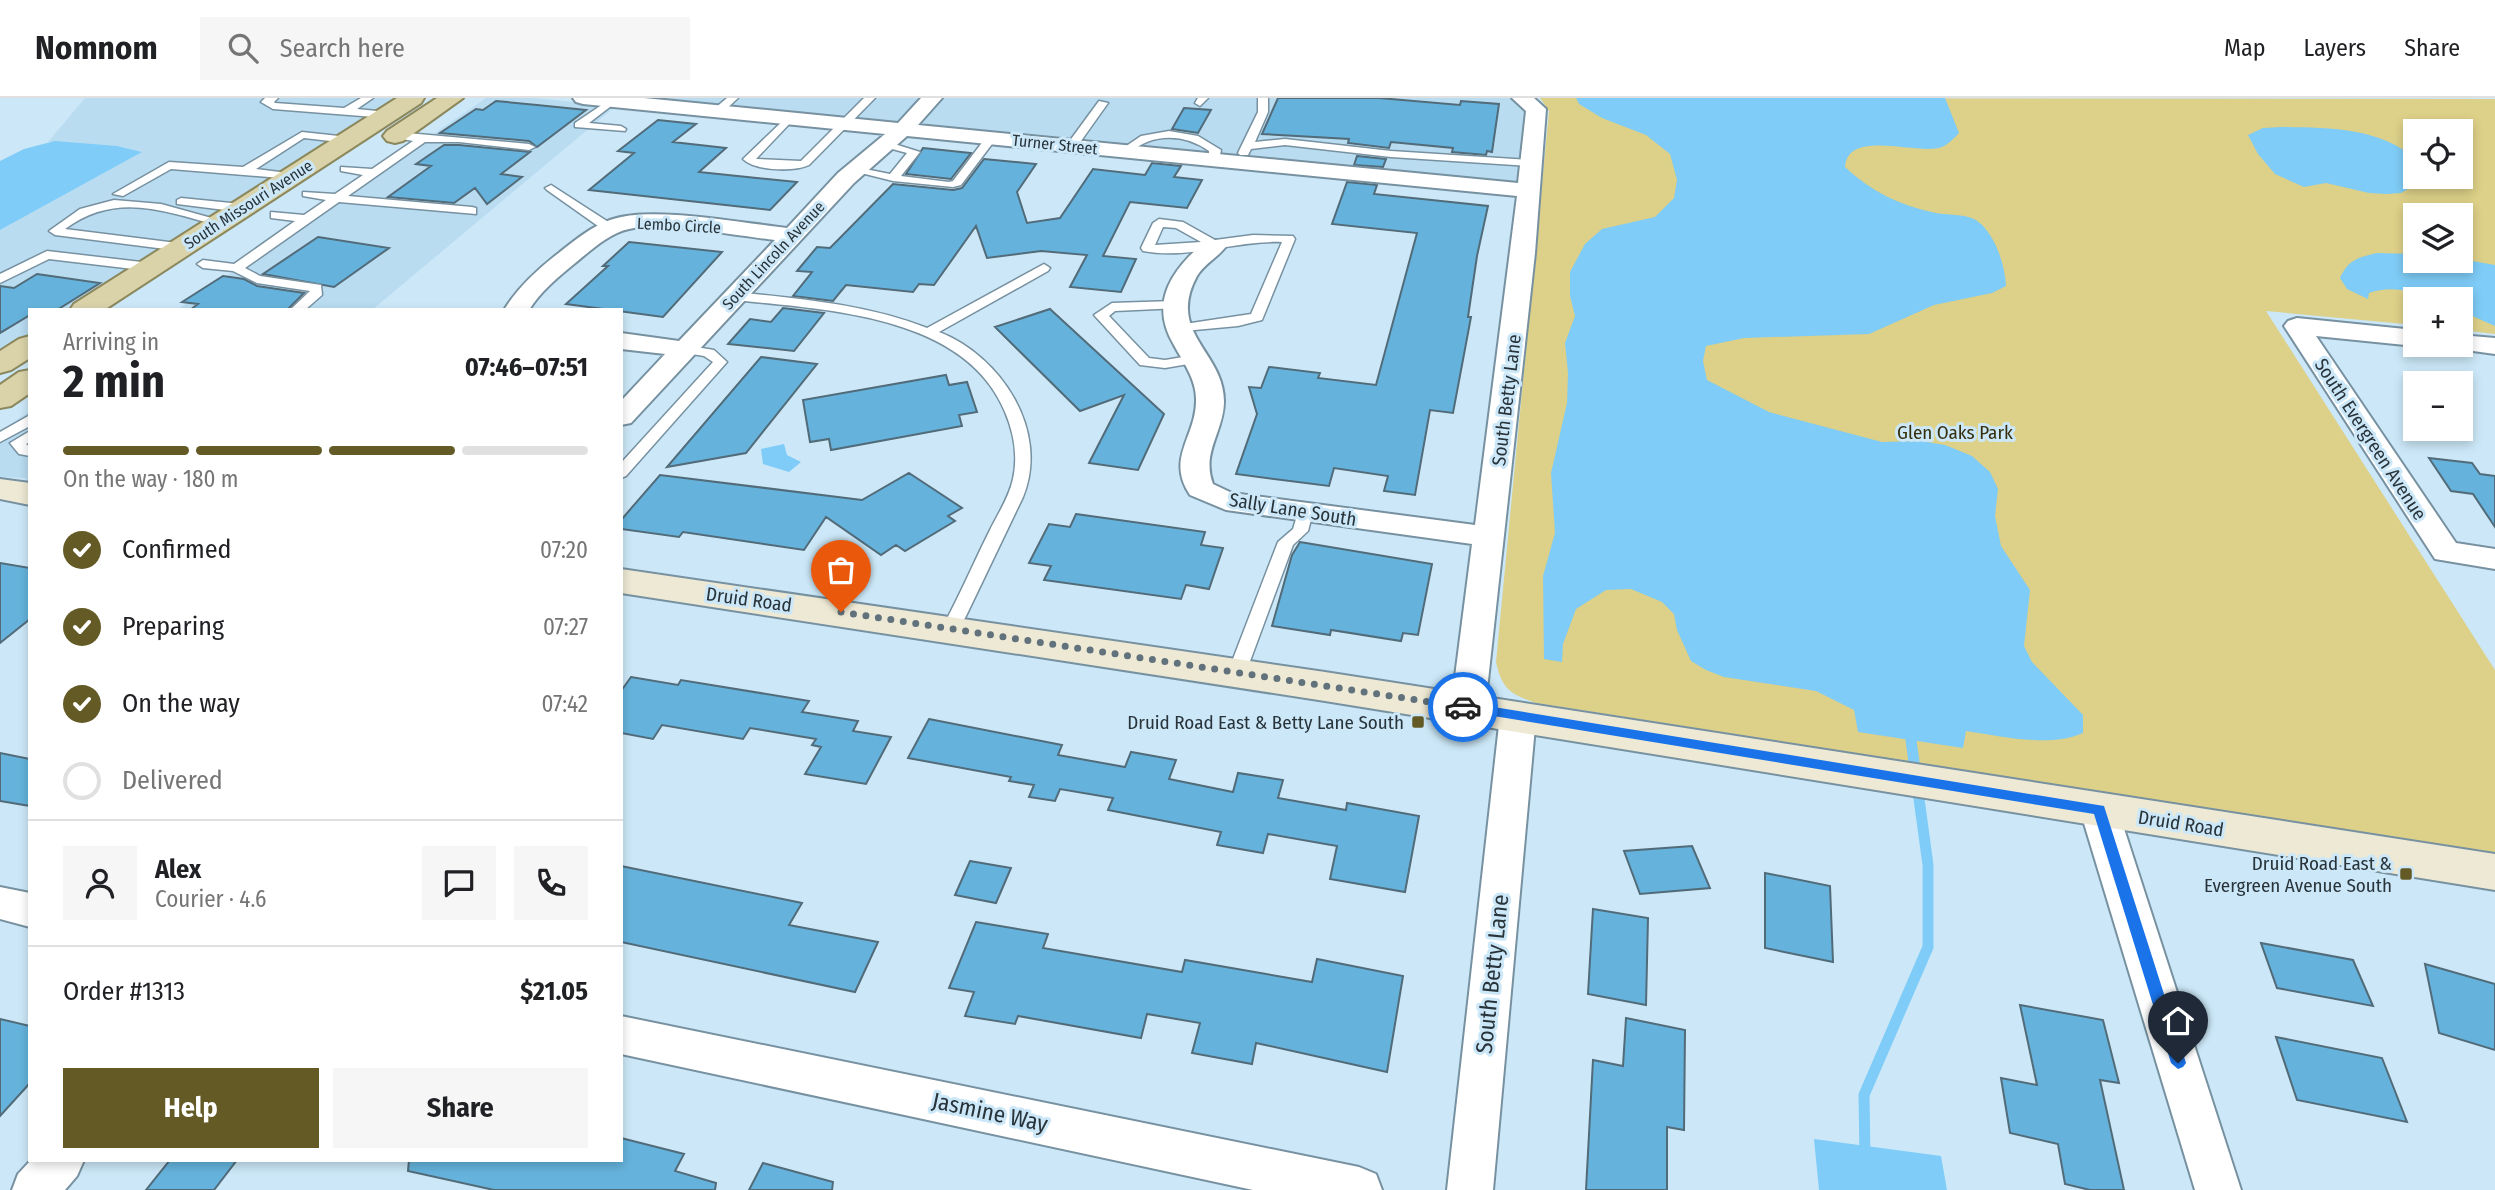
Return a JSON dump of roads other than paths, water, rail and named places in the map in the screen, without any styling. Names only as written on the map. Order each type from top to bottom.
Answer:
[{"type":"main road","name":"South Missouri Avenue","points":[[87,308],[231,215],[302,197],[348,140],[413,98]]},
{"type":"main road","name":"South Missouri Avenue","points":[[180,279],[345,169],[384,116],[452,98]]},
{"type":"main road","points":[[0,364],[28,346]]},
{"type":"main road","points":[[0,399],[28,380]]},
{"type":"street","name":"Turner Street","points":[[583,98],[726,105],[789,118],[844,124],[894,137],[991,138],[1213,160],[1243,154],[1527,190]]},
{"type":"street","name":"South Lincoln Avenue","points":[[623,416],[855,170],[894,137],[932,98]]},
{"type":"street","name":"South Betty Lane","points":[[1468,708],[1523,254],[1536,109],[1522,98]]},
{"type":"street","name":"Lembo Circle","points":[[517,308],[524,297],[587,241],[610,228],[641,220],[792,235]]},
{"type":"street","points":[[1176,317],[1188,267],[1215,245]]},
{"type":"street","name":"Sally Lane South","points":[[1176,317],[1210,394],[1209,418],[1193,467],[1200,489],[1226,501],[1490,537]]},
{"type":"street","name":"South Evergreen Avenue","points":[[2403,337],[2297,326],[2445,552],[2495,559]]},
{"type":"street","points":[[623,341],[684,349]]},
{"type":"street","points":[[2473,343],[2495,346]]},
{"type":"street","name":"Druid Road","points":[[623,581],[1237,672],[2495,872]]},
{"type":"street","name":"South Betty Lane","points":[[1470,1190],[1518,716]]},
{"type":"street","points":[[2099,810],[2218,1190]]},
{"type":"street","points":[[0,903],[28,910]]},
{"type":"street","name":"Jasmine Way","points":[[623,1035],[1359,1190]]},
{"type":"street","points":[[36,1190],[59,1162]]},
{"type":"lane","points":[[273,98],[266,102],[273,106],[384,116],[423,139],[459,139],[529,147]]},
{"type":"lane","points":[[789,118],[749,159],[753,162],[798,166],[805,163],[870,98]]},
{"type":"lane","points":[[1243,154],[1263,112],[1263,98]]},
{"type":"lane","points":[[611,101],[579,125],[621,129]]},
{"type":"lane","points":[[1072,146],[1103,103]]},
{"type":"lane","points":[[345,112],[384,116]]},
{"type":"lane","points":[[245,171],[302,135],[348,140]]},
{"type":"lane","points":[[893,178],[914,152],[902,147],[894,137]]},
{"type":"lane","points":[[855,170],[949,185],[957,183],[991,138]]},
{"type":"lane","points":[[236,268],[302,197],[337,198],[423,139]]},
{"type":"lane","points":[[1243,154],[1285,142],[1391,154],[1530,163]]},
{"type":"lane","points":[[231,215],[119,194],[169,165],[245,171],[302,197],[472,211]]},
{"type":"lane","points":[[345,169],[374,173]]},
{"type":"lane","points":[[551,188],[610,228]]},
{"type":"lane","points":[[181,247],[55,231],[95,207],[113,203],[231,215]]},
{"type":"lane","points":[[1195,359],[1165,364],[1145,362],[1101,315],[1112,307],[1176,317],[1237,322],[1257,317],[1289,239],[1270,237],[1174,251],[1147,248],[1158,223],[1179,225],[1215,245]]},
{"type":"lane","points":[[0,279],[47,255],[150,267]]},
{"type":"lane","points":[[202,264],[236,268],[257,278],[316,288],[316,295],[299,308]]},
{"type":"lane","points":[[929,332],[1044,268]]},
{"type":"lane","points":[[735,296],[892,319],[929,332],[969,354],[998,382],[1016,414],[1023,445],[1021,482],[951,628]]},
{"type":"lane","points":[[623,471],[720,362],[717,357],[708,353],[684,349]]},
{"type":"lane","points":[[0,439],[28,420]]},
{"type":"lane","points":[[0,439],[26,444]]},
{"type":"lane","points":[[1237,672],[1286,542],[1300,531],[1306,512]]},
{"type":"water","points":[[1576,98],[1945,98],[1959,133],[1947,144],[1931,149],[1871,146],[1858,149],[1849,155],[1845,167],[1865,183],[1898,202],[1936,213],[1970,217],[1981,224],[1997,248],[2006,286],[1992,293],[1934,305],[1869,334],[1744,338],[1706,346],[1703,361],[1707,380],[1769,412],[1882,442],[1921,441],[1945,445],[1972,456],[1990,472],[1998,489],[1995,516],[2001,546],[2030,590],[2024,646],[2032,662],[2083,715],[2083,733],[2055,740],[2040,740],[1966,731],[1963,748],[1858,732],[1854,710],[1816,691],[1724,677],[1691,661],[1677,630],[1674,614],[1662,602],[1631,589],[1606,590],[1576,609],[1563,644],[1562,662],[1544,659],[1543,576],[1555,533],[1551,473],[1567,403],[1565,343],[1575,316],[1570,296],[1570,272],[1585,244],[1602,229],[1655,217],[1674,198],[1677,180],[1670,154],[1646,135],[1602,118],[1579,104]]},
{"type":"water","points":[[2263,128],[2335,129],[2386,141],[2403,150],[2403,189],[2408,189],[2401,193],[2386,194],[2326,183],[2304,187],[2275,174],[2258,154],[2248,135]]},
{"type":"water","points":[[55,141],[117,146],[142,152],[0,230],[0,161],[24,149]]},
{"type":"water","points":[[2377,253],[2403,254],[2403,273],[2473,273],[2473,261],[2495,265],[2495,326],[2473,316],[2473,287],[2403,287],[2403,290],[2387,289],[2369,293],[2368,299],[2347,289],[2340,278],[2350,263]]},
{"type":"water","points":[[784,444],[787,455],[801,462],[789,472],[763,464],[761,449]]},
{"type":"water","points":[[1814,1139],[1941,1156],[1947,1190],[1819,1190]]},
{"type":"waterway","points":[[1865,1158],[1864,1095],[1928,947],[1928,865],[1911,740]]},
{"type":"place","name":"Druid Road East & Betty Lane South","points":[[1418,722]]},
{"type":"place","name":"Druid Road East & Evergreen Avenue South","points":[[2406,874]]},
{"type":"park label","name":"Glen Oaks Park","points":[[1955,432]]}]
